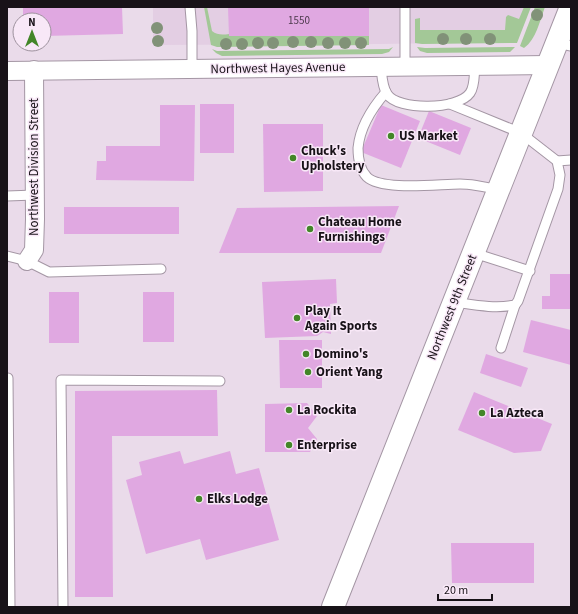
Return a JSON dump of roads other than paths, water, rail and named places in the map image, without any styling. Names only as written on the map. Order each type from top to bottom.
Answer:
[{"type":"main road","name":"Northwest 9th Street","points":[[334,607],[548,65],[564,45],[571,7]]},
{"type":"street","name":"Northwest Hayes Avenue","points":[[7,71],[548,65]]},
{"type":"street","name":"Northwest Division Street","points":[[27,261],[34,250],[34,70]]},
{"type":"lane","points":[[190,7],[192,31],[192,69]]},
{"type":"lane","points":[[405,7],[405,67]]},
{"type":"lane","points":[[381,67],[386,92],[391,98],[406,103],[435,106],[450,104],[466,97],[471,92],[475,66]]},
{"type":"lane","points":[[386,92],[371,110],[364,124],[359,144],[359,163],[362,171],[367,177],[380,183],[407,186],[461,184],[499,190]]},
{"type":"lane","points":[[450,104],[521,133],[556,161],[560,175],[558,189],[530,270],[518,302],[515,305],[502,348]]},
{"type":"lane","points":[[556,161],[571,160]]},
{"type":"lane","points":[[7,196],[35,195]]},
{"type":"lane","points":[[474,253],[530,270]]},
{"type":"lane","points":[[7,256],[27,261],[49,272],[161,269]]},
{"type":"lane","points":[[454,302],[492,307],[515,305]]},
{"type":"lane","points":[[8,378],[10,607]]},
{"type":"lane","points":[[63,607],[61,380],[220,381]]},
{"type":"place","name":"US Market","points":[[391,136]]},
{"type":"place","name":"Chuck's Upholstery","points":[[293,158]]},
{"type":"place","name":"Chateau Home Furnishings","points":[[310,229]]},
{"type":"place","name":"Play It Again Sports","points":[[297,318]]},
{"type":"place","name":"Domino's","points":[[306,354]]},
{"type":"place","name":"Orient Yang","points":[[308,372]]},
{"type":"place","name":"La Rockita","points":[[289,410]]},
{"type":"place","name":"La Azteca","points":[[482,413]]},
{"type":"place","name":"Enterprise","points":[[289,445]]},
{"type":"place","name":"Elks Lodge","points":[[199,499]]}]
